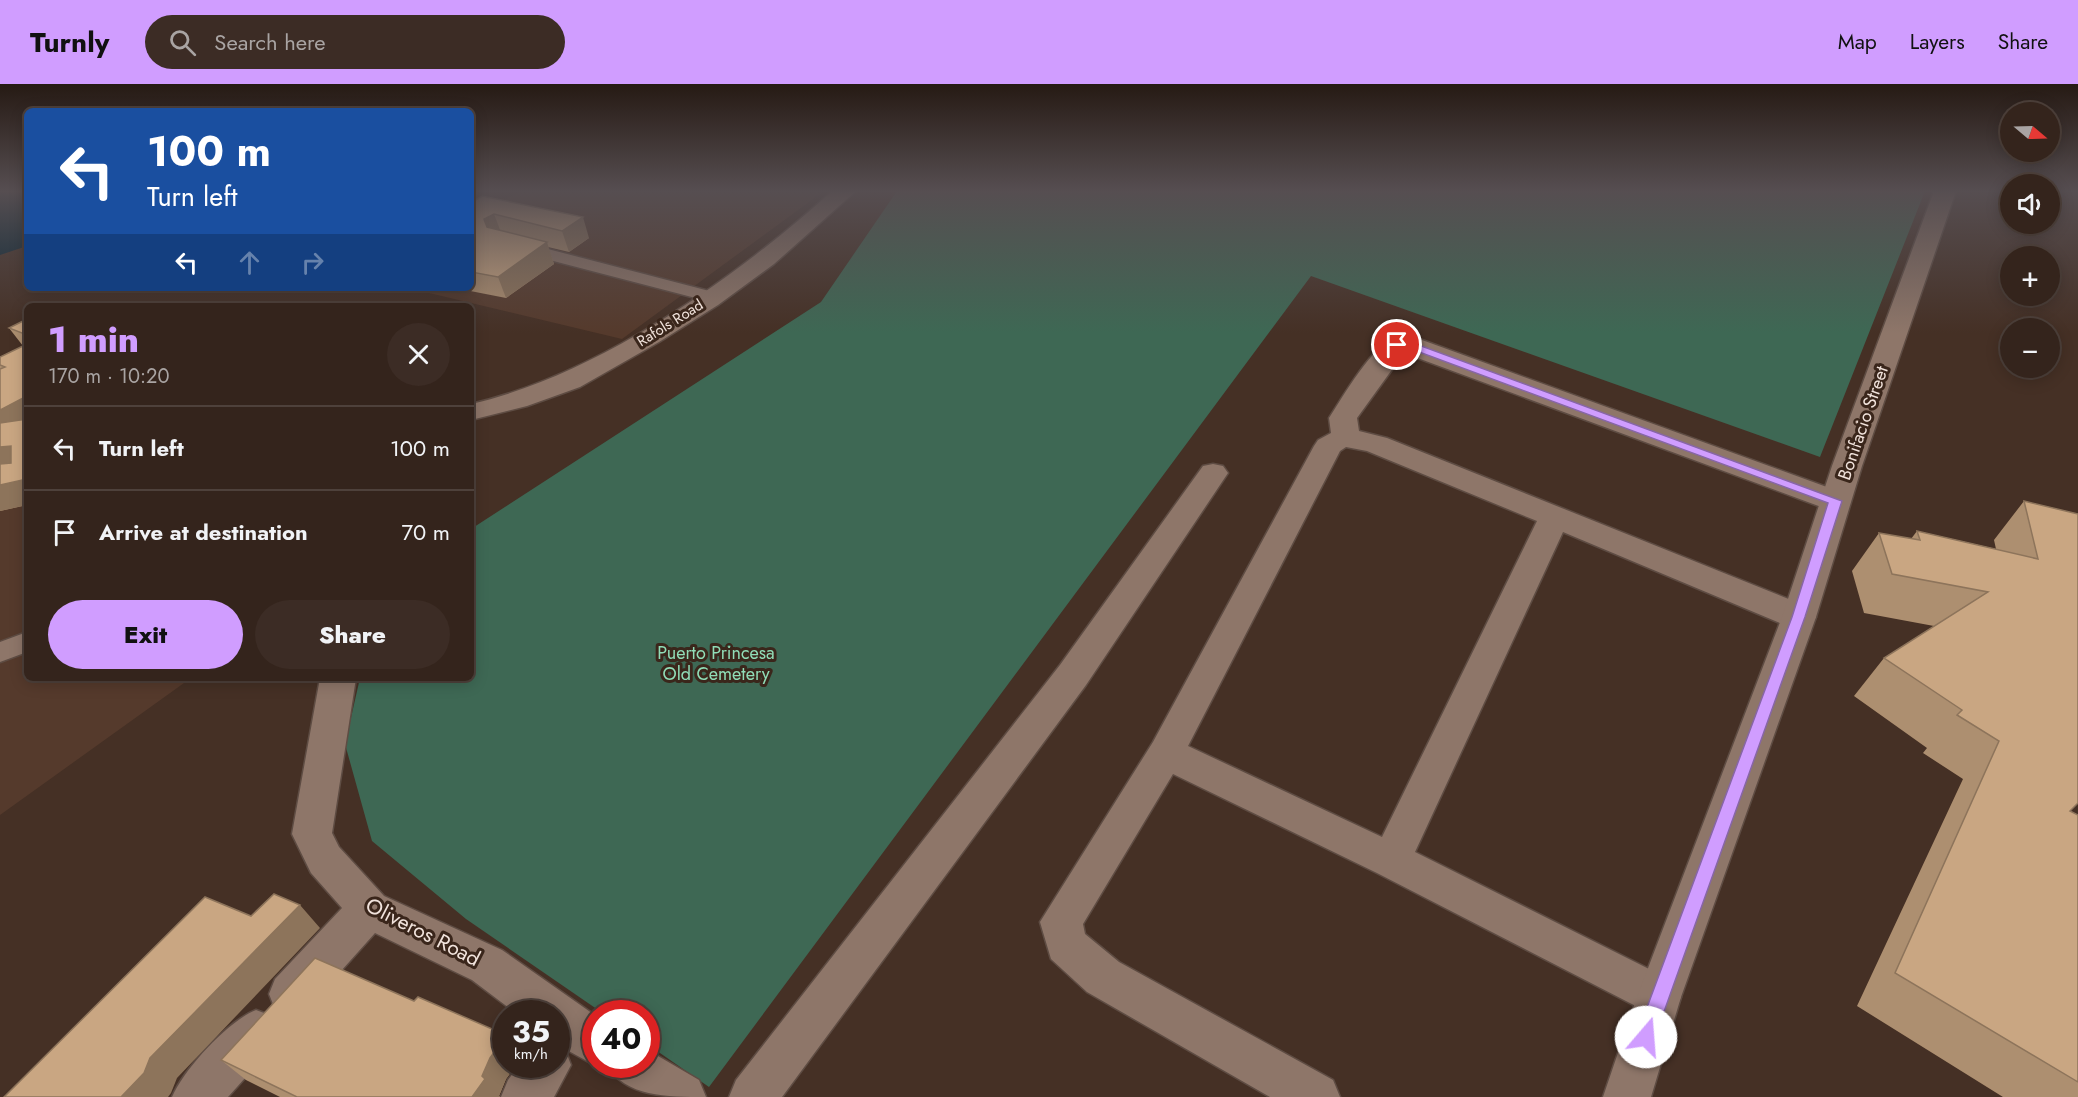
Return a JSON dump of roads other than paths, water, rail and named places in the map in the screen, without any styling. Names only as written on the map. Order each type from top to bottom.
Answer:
[{"type":"street","name":"Rafols Road","points":[[474,411],[516,402],[566,384],[659,332],[753,269],[793,238]]},
{"type":"street","name":"Bonifacio Street","points":[[1627,1097],[1659,997],[1798,617],[1835,501],[1928,238]]},
{"type":"street","points":[[1346,437],[1343,418],[1384,359],[1397,345],[1413,346],[1835,501]]},
{"type":"street","points":[[1316,1097],[1103,977],[1066,945],[1061,922],[1166,753],[1318,468],[1323,453],[1335,440],[1346,437],[1377,444],[1798,617]]},
{"type":"street","points":[[753,1097],[1073,675],[1214,473]]},
{"type":"street","points":[[1391,860],[1554,517]]},
{"type":"street","name":"Oliveros Road","points":[[338,681],[312,834],[325,860],[369,909],[487,965],[524,1000]]},
{"type":"street","points":[[1166,753],[1391,860],[1659,997]]},
{"type":"street","points":[[196,1097],[369,909]]},
{"type":"street","points":[[525,1097],[537,1078]]},
{"type":"street","points":[[651,1078],[682,1097]]},
{"type":"lane","points":[[501,242],[711,297]]},
{"type":"lane","points":[[0,653],[24,642]]},
{"type":"water","points":[[0,238],[24,238],[24,247],[0,255]]},
{"type":"park label","name":"Puerto Princesa Old Cemetery","points":[[716,663]]}]
